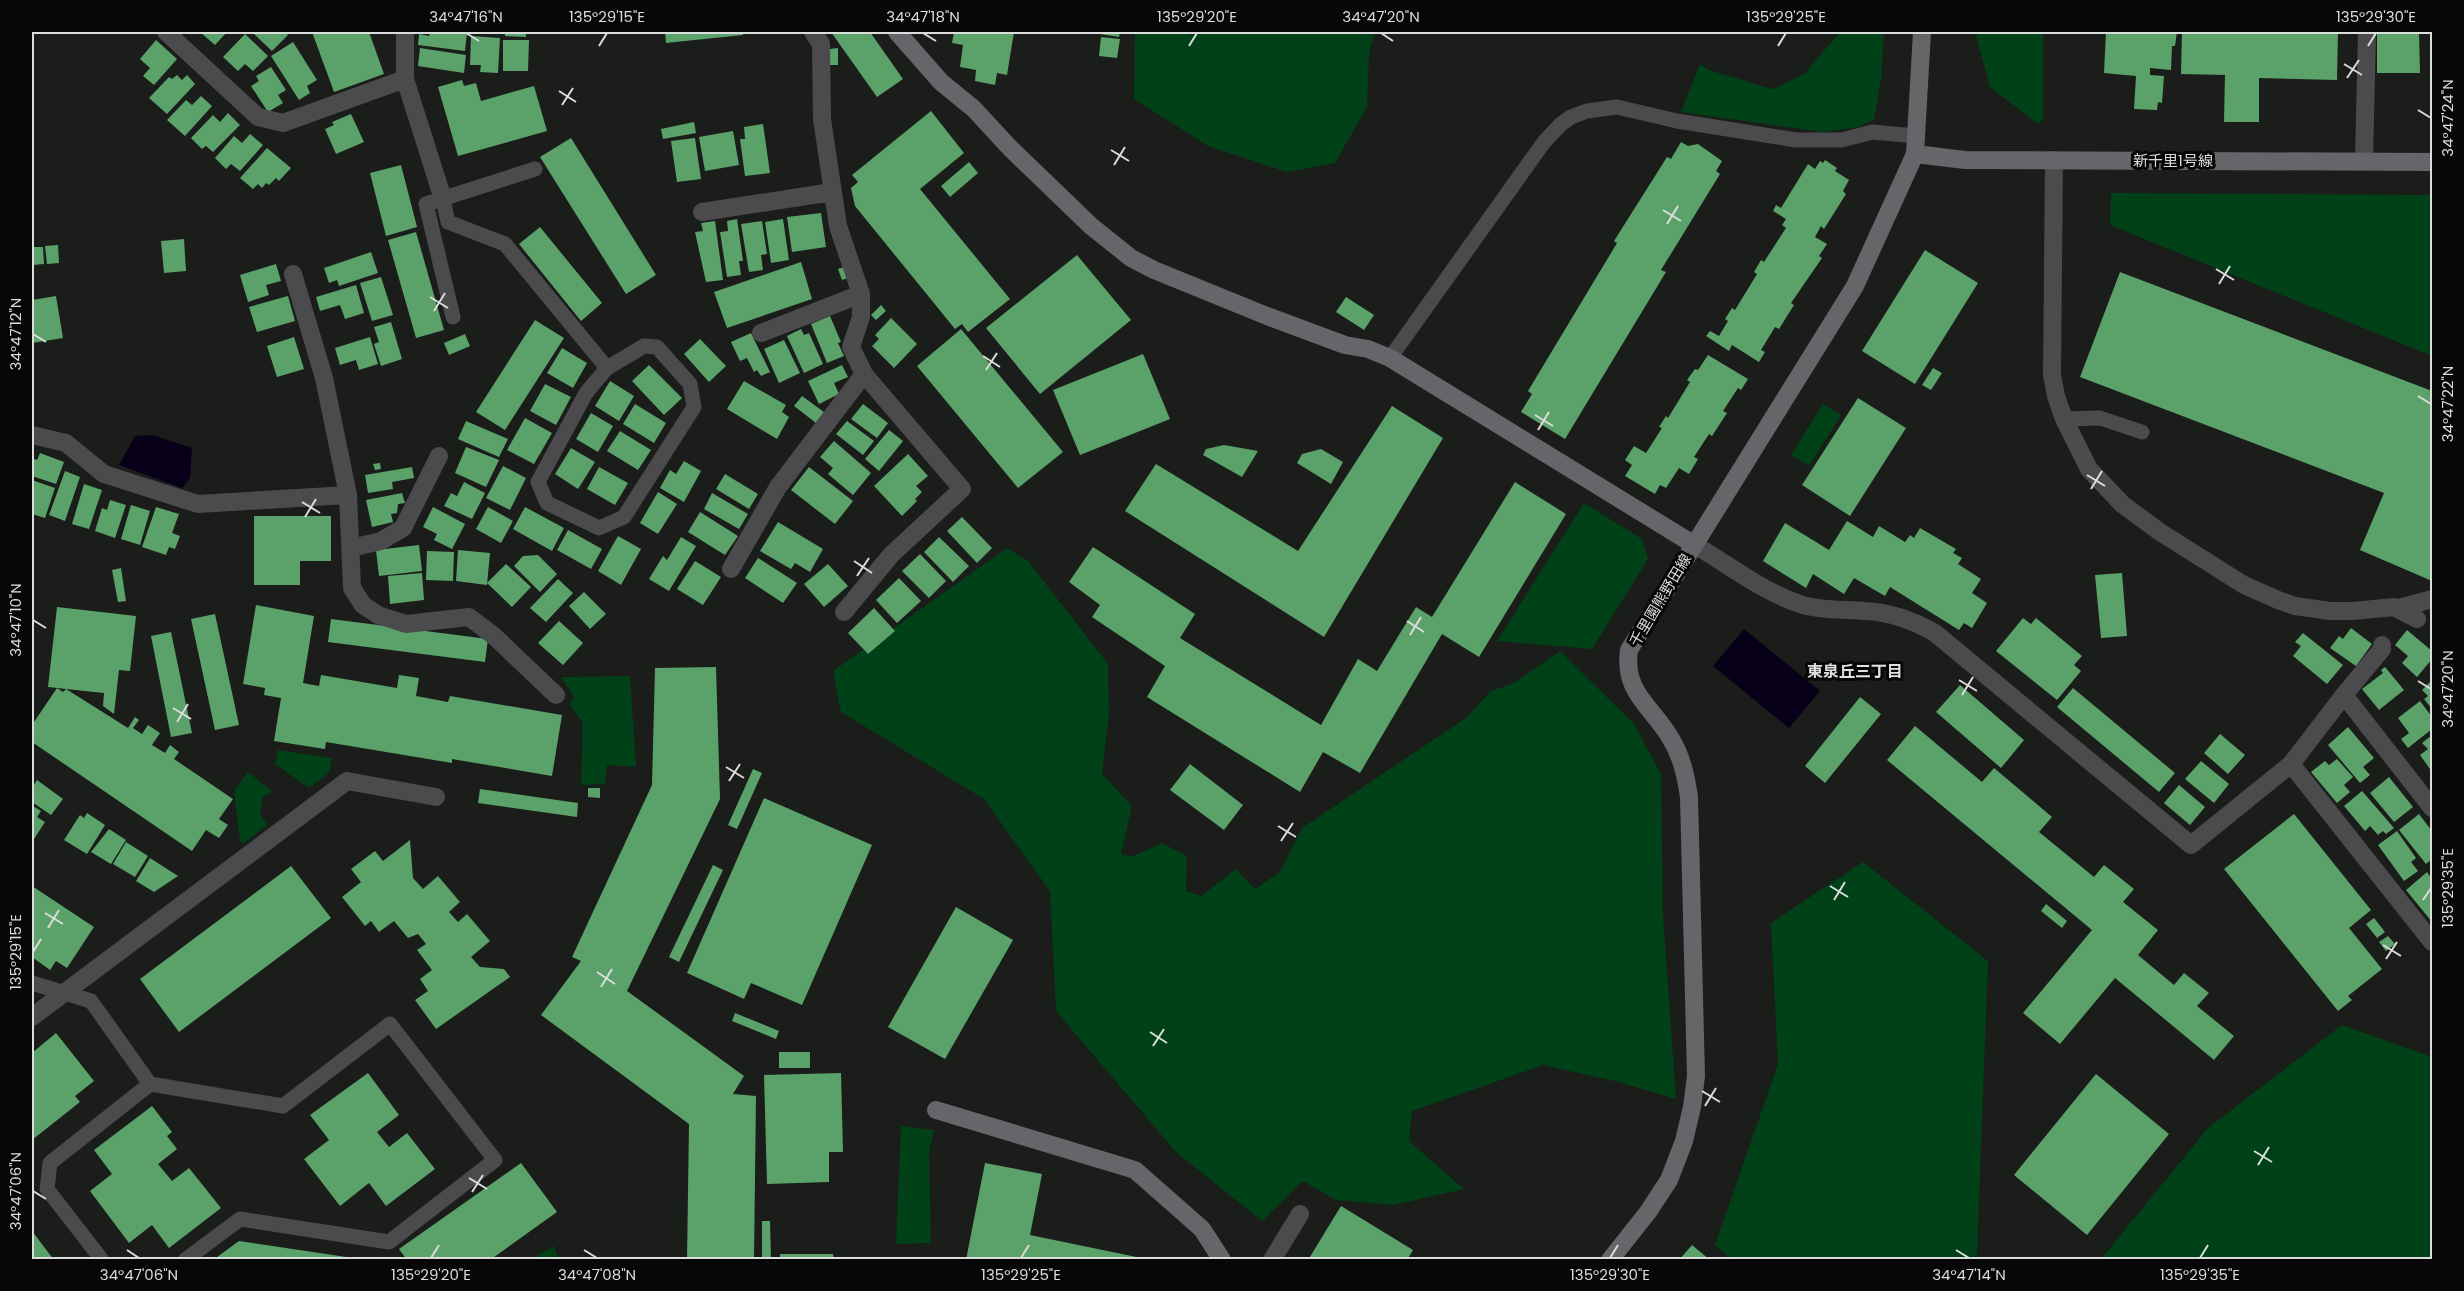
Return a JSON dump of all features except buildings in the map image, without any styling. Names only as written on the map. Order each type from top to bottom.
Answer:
[{"type":"street","points":[[166,32],[258,117],[283,123],[405,79]]},
{"type":"street","points":[[405,32],[405,79],[443,199]]},
{"type":"street","points":[[813,32],[821,44],[822,119],[838,226],[861,294],[861,317],[851,347],[864,374],[962,489],[891,555],[844,612]]},
{"type":"street","points":[[897,32],[941,82],[974,109],[1010,148],[1091,226],[1131,258],[1154,270],[1267,316],[1345,345],[1368,349],[1390,358],[1693,544],[1797,603],[1824,609],[1885,614],[1921,625],[1935,633],[2191,845],[2290,764],[2382,649],[2382,645]]},
{"type":"street","name":"千里園熊野田線","points":[[1610,1260],[1648,1212],[1669,1180],[1684,1142],[1696,1076],[1689,797],[1686,775],[1671,739],[1635,690],[1628,675],[1629,650],[1855,286],[1915,145],[1922,32]]},
{"type":"street","points":[[2364,161],[2367,32]]},
{"type":"street","name":"新千里1号線","points":[[1915,145],[1965,160],[2433,162]]},
{"type":"street","points":[[2054,160],[2052,366],[2056,396],[2064,419],[2089,469],[2112,496],[2160,532],[2244,585],[2278,600],[2313,609],[2406,616],[2433,599]]},
{"type":"street","points":[[702,212],[832,192]]},
{"type":"street","points":[[293,274],[324,378],[348,495],[352,588],[363,605],[378,615],[406,624],[469,617],[494,636],[556,695]]},
{"type":"street","points":[[761,333],[861,294]]},
{"type":"street","points":[[731,569],[778,487],[864,374]]},
{"type":"street","points":[[32,435],[66,443],[104,474],[198,504],[348,495]]},
{"type":"street","points":[[351,548],[381,542],[403,528],[439,456]]},
{"type":"street","points":[[2344,695],[2433,808]]},
{"type":"street","points":[[2290,764],[2433,942]]},
{"type":"street","points":[[32,1017],[347,781],[436,797]]},
{"type":"street","points":[[936,1110],[1135,1170],[1202,1229],[1222,1260]]},
{"type":"street","points":[[1272,1260],[1300,1214]]},
{"type":"lane","points":[[1390,358],[1544,142],[1561,124],[1587,111],[1617,107],[1677,121],[1806,140],[1842,140],[1872,132],[1915,145]]},
{"type":"lane","points":[[453,317],[426,204],[535,169]]},
{"type":"lane","points":[[443,199],[448,222],[505,244],[606,368]]},
{"type":"lane","points":[[644,346],[657,348],[690,384],[694,408],[624,517],[599,528],[547,503],[538,482],[586,393],[606,368],[644,346]]},
{"type":"lane","points":[[2064,419],[2100,418],[2142,432]]},
{"type":"lane","points":[[32,983],[91,1000],[150,1084],[283,1106],[390,1024],[495,1160],[389,1242],[240,1219],[185,1260]]},
{"type":"lane","points":[[102,1260],[47,1189],[50,1163],[150,1084]]},
{"type":"green space","points":[[1135,32],[1375,32],[1369,53],[1367,107],[1335,163],[1287,172],[1208,146],[1134,99]]},
{"type":"green space","points":[[1840,32],[1884,32],[1881,80],[1874,120],[1858,127],[1823,132],[1681,112],[1700,64],[1709,70],[1771,89],[1776,88],[1805,73]]},
{"type":"green space","points":[[1975,32],[2043,32],[2043,119],[2038,124],[1990,87]]},
{"type":"green space","points":[[2111,193],[2432,195],[2432,356],[2110,225]]},
{"type":"green space","points":[[1823,404],[1841,415],[1809,466],[1791,455]]},
{"type":"green space","points":[[1584,503],[1642,539],[1648,559],[1592,649],[1497,641]]},
{"type":"green space","points":[[1007,548],[1028,561],[1108,664],[1109,714],[1102,774],[1132,806],[1121,854],[1131,857],[1162,843],[1187,856],[1186,891],[1201,896],[1236,869],[1255,889],[1280,872],[1302,828],[1466,718],[1491,691],[1512,684],[1560,651],[1634,724],[1661,774],[1663,916],[1676,1099],[1619,1082],[1543,1065],[1412,1111],[1409,1141],[1464,1189],[1393,1205],[1336,1200],[1303,1181],[1262,1221],[1176,1152],[1056,1011],[1050,891],[984,799],[841,712],[833,671]]},
{"type":"green space","points":[[630,676],[636,767],[607,765],[605,784],[581,785],[583,723],[569,704],[575,698],[561,677]]},
{"type":"green space","points":[[278,750],[332,758],[329,773],[309,788],[275,764]]},
{"type":"green space","points":[[248,772],[272,791],[263,797],[260,814],[267,825],[243,844],[240,840],[234,792]]},
{"type":"green space","points":[[1863,862],[1988,961],[1977,1255],[1968,1260],[1731,1259],[1715,1245],[1778,1064],[1771,923]]},
{"type":"green space","points":[[2342,1025],[2432,1057],[2432,1259],[2101,1259],[2208,1128]]},
{"type":"green space","points":[[901,1126],[934,1130],[929,1152],[931,1243],[896,1244]]},
{"type":"green space","points":[[554,1246],[558,1259],[531,1259]]},
{"type":"shaded area","points":[[152,435],[192,448],[190,478],[182,488],[119,465],[135,436]]},
{"type":"shaded area","points":[[1744,629],[1820,691],[1789,728],[1713,666]]},
{"type":"district","name":"東泉丘三丁目","points":[[1855,671]]}]
